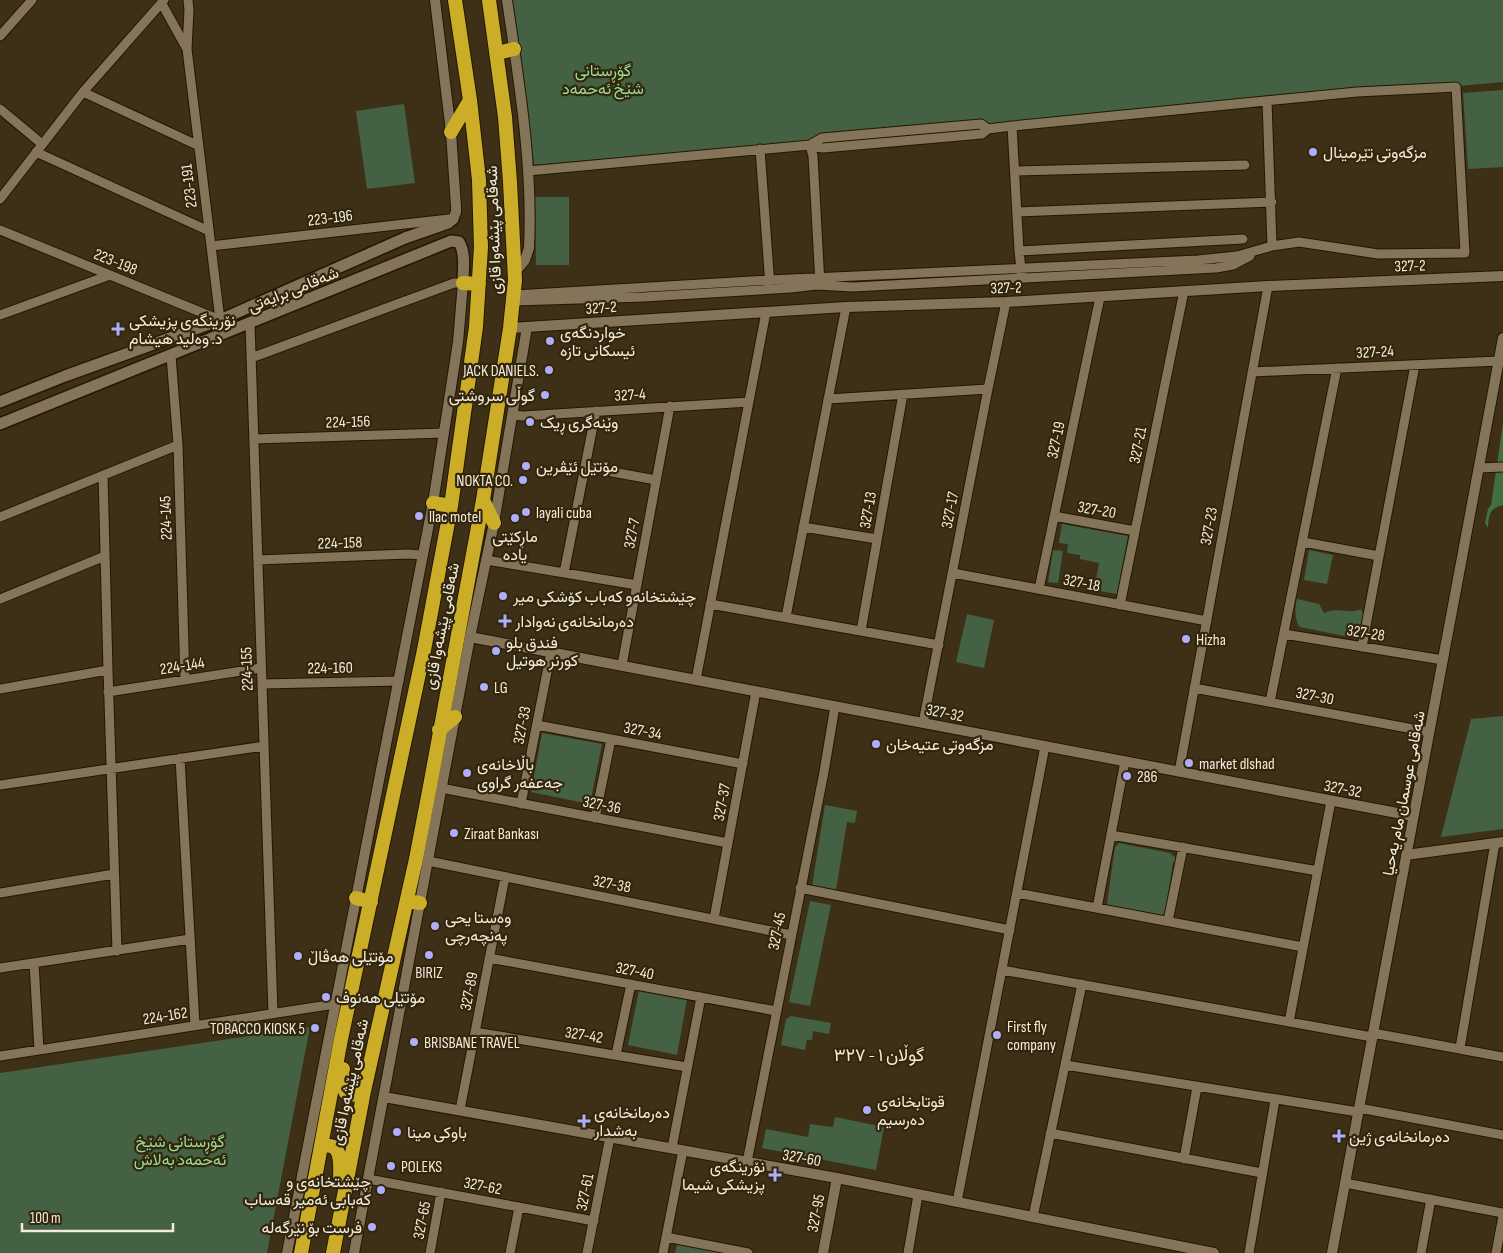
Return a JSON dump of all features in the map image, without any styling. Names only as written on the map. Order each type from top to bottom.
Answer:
[{"type":"highway","name":"شەقامی پێشەوا قازی","points":[[301,1253],[341,1039],[424,650],[451,506],[476,327],[480,247],[479,180],[470,100],[455,0]]},
{"type":"highway","name":"شەقامی پێشەوا قازی","points":[[333,1253],[364,1092],[413,902],[416,859],[483,500],[510,328],[514,272],[508,149],[497,53],[488,0]]},
{"type":"highway","points":[[497,53],[514,49]]},
{"type":"highway","points":[[451,132],[470,100]]},
{"type":"highway","points":[[463,283],[479,284]]},
{"type":"highway","points":[[483,500],[494,523]]},
{"type":"highway","points":[[433,504],[451,506]]},
{"type":"highway","points":[[439,730],[455,717]]},
{"type":"highway","points":[[356,898],[371,902]]},
{"type":"highway","points":[[341,1039],[343,1060],[342,1086],[349,1095],[357,1095],[364,1092]]},
{"type":"highway","points":[[321,1147],[330,1146],[339,1153],[340,1214]]},
{"type":"main road","name":"شەقامی برایەتی","points":[[0,401],[220,320],[405,238],[448,223],[453,219]]},
{"type":"main road","name":"شەقامی برایەتی","points":[[0,424],[451,241],[459,242],[463,253],[463,283]]},
{"type":"main road","points":[[300,286],[308,300]]},
{"type":"main road","points":[[65,376],[74,394]]},
{"type":"street","points":[[0,36],[32,0]]},
{"type":"street","points":[[187,49],[188,0]]},
{"type":"street","points":[[434,0],[451,132],[456,207],[453,219]]},
{"type":"street","points":[[506,0],[514,49],[528,171],[529,248],[525,260],[514,272]]},
{"type":"street","points":[[0,199],[83,92],[163,2],[187,49]]},
{"type":"street","name":"223-191","points":[[187,49],[220,320]]},
{"type":"street","points":[[513,298],[644,296],[820,281],[1022,273],[1213,259],[1237,256],[1272,246],[1299,242],[1378,254],[1465,253],[1456,87],[1357,92],[988,129],[981,124],[831,137],[822,138],[810,145],[528,171]]},
{"type":"street","points":[[83,92],[199,146]]},
{"type":"street","points":[[1267,101],[1272,202],[1272,246]]},
{"type":"street","points":[[0,109],[42,144]]},
{"type":"street","points":[[1012,126],[1022,273]]},
{"type":"street","points":[[810,145],[813,156],[820,281]]},
{"type":"street","points":[[760,149],[770,285]]},
{"type":"street","points":[[36,152],[209,230]]},
{"type":"street","points":[[1015,171],[1245,164]]},
{"type":"street","points":[[1017,212],[1272,202]]},
{"type":"street","name":"223-196","points":[[211,246],[453,219]]},
{"type":"street","name":"223-198","points":[[0,230],[220,320]]},
{"type":"street","points":[[1019,251],[1243,239]]},
{"type":"street","points":[[0,315],[110,275]]},
{"type":"street","name":"327-2","points":[[510,328],[846,307],[1006,302],[1268,286],[1503,276]]},
{"type":"street","points":[[251,358],[454,283],[463,283],[458,342],[433,504],[288,1253]]},
{"type":"street","name":"327-23","points":[[1179,772],[1268,286]]},
{"type":"street","name":"327-21","points":[[1120,604],[1184,291]]},
{"type":"street","name":"327-19","points":[[1038,589],[1100,297]]},
{"type":"street","name":"327-17","points":[[923,723],[1006,302]]},
{"type":"street","points":[[786,617],[846,307]]},
{"type":"street","points":[[696,680],[766,312]]},
{"type":"street","name":"224-155","points":[[250,324],[273,1013]]},
{"type":"street","points":[[354,1253],[384,1097],[413,902],[428,862],[470,637],[494,523],[528,327]]},
{"type":"street","name":"شەقامی عوسمان مام یەحیا","points":[[1332,1253],[1503,338]]},
{"type":"street","name":"224-145","points":[[171,356],[178,444],[184,680]]},
{"type":"street","name":"327-24","points":[[1252,372],[1499,361]]},
{"type":"street","points":[[1362,647],[1415,365]]},
{"type":"street","points":[[1270,702],[1337,368]]},
{"type":"street","points":[[828,399],[988,389]]},
{"type":"street","name":"327-13","points":[[861,631],[904,394]]},
{"type":"street","name":"327-4","points":[[513,415],[523,416],[749,402]]},
{"type":"street","name":"327-7","points":[[622,666],[670,406]]},
{"type":"street","points":[[564,573],[596,411]]},
{"type":"street","name":"224-156","points":[[254,439],[444,433]]},
{"type":"street","points":[[0,517],[178,444]]},
{"type":"street","points":[[585,467],[656,480]]},
{"type":"street","points":[[1480,468],[1503,467]]},
{"type":"street","points":[[104,475],[108,692],[117,950]]},
{"type":"street","name":"327-20","points":[[1054,516],[1135,531]]},
{"type":"street","points":[[803,526],[877,539]]},
{"type":"street","points":[[1303,542],[1379,556]]},
{"type":"street","name":"224-158","points":[[258,560],[423,555]]},
{"type":"street","points":[[0,599],[105,556]]},
{"type":"street","points":[[486,560],[636,585]]},
{"type":"street","name":"327-18","points":[[953,573],[1206,620]]},
{"type":"street","points":[[710,604],[939,645]]},
{"type":"street","name":"327-28","points":[[1284,634],[1443,660]]},
{"type":"street","name":"327-32","points":[[470,637],[1414,816]]},
{"type":"street","name":"327-33","points":[[521,804],[551,652]]},
{"type":"street","name":"224-144","points":[[108,692],[261,668]]},
{"type":"street","points":[[0,689],[108,670]]},
{"type":"street","name":"224-160","points":[[262,684],[400,681]]},
{"type":"street","name":"327-30","points":[[1194,688],[1429,732]]},
{"type":"street","name":"327-37","points":[[714,919],[756,691]]},
{"type":"street","name":"327-45","points":[[747,1162],[824,772],[835,706]]},
{"type":"street","name":"327-34","points":[[537,725],[743,764]]},
{"type":"street","points":[[595,818],[611,739]]},
{"type":"street","points":[[0,785],[264,746]]},
{"type":"street","points":[[957,1202],[1045,746]]},
{"type":"street","points":[[180,758],[195,1026]]},
{"type":"street","points":[[1097,908],[1125,761]]},
{"type":"street","name":"327-36","points":[[441,788],[728,843]]},
{"type":"street","points":[[1289,1022],[1331,801]]},
{"type":"street","points":[[1111,834],[1318,871]]},
{"type":"street","points":[[1406,855],[1499,843],[1460,1048]]},
{"type":"street","points":[[1168,921],[1182,847]]},
{"type":"street","name":"327-38","points":[[428,862],[791,935]]},
{"type":"street","points":[[0,893],[114,874]]},
{"type":"street","name":"327-89","points":[[460,1110],[505,877]]},
{"type":"street","points":[[800,888],[1010,930]]},
{"type":"street","points":[[1017,893],[1303,947]]},
{"type":"street","points":[[0,968],[190,939]]},
{"type":"street","name":"327-40","points":[[489,958],[776,1011]]},
{"type":"street","points":[[34,963],[40,1050]]},
{"type":"street","points":[[1002,970],[1289,1022],[1460,1048],[1503,1057]]},
{"type":"street","points":[[616,1055],[630,984]]},
{"type":"street","points":[[1033,1217],[1082,984]]},
{"type":"street","points":[[672,1148],[701,997]]},
{"type":"street","name":"224-162","points":[[0,1056],[335,1004]]},
{"type":"street","name":"327-42","points":[[475,1032],[687,1067]]},
{"type":"street","points":[[1065,1065],[1275,1100],[1359,1110],[1503,1135]]},
{"type":"street","points":[[1184,1159],[1197,1087]]},
{"type":"street","name":"327-60","points":[[384,1097],[837,1178],[1033,1217],[1174,1249],[1214,1253]]},
{"type":"street","points":[[1249,1253],[1275,1100]]},
{"type":"street","points":[[1050,1133],[1262,1173]]},
{"type":"street","name":"327-61","points":[[587,1253],[610,1137]]},
{"type":"street","points":[[663,1253],[683,1150]]},
{"type":"street","name":"327-62","points":[[368,1178],[594,1221]]},
{"type":"street","name":"327-95","points":[[823,1253],[837,1178]]},
{"type":"street","points":[[1345,1183],[1503,1214],[1496,1253]]},
{"type":"street","name":"327-65","points":[[430,1253],[441,1192]]},
{"type":"street","points":[[908,1253],[918,1194]]},
{"type":"street","points":[[1421,1253],[1431,1199]]},
{"type":"street","points":[[510,1253],[519,1207]]},
{"type":"street","points":[[666,1237],[744,1253]]},
{"type":"green space","name":"گۆڕستانی شێخ ئەحمەد","points":[[512,0],[1503,0],[1503,82],[534,165]]},
{"type":"green space","points":[[1503,90],[1503,167],[1468,169],[1463,93]]},
{"type":"green space","points":[[404,104],[415,183],[367,189],[356,111]]},
{"type":"green space","points":[[535,197],[569,197],[569,265],[536,265]]},
{"type":"green space","points":[[1503,423],[1503,505],[1492,510],[1488,528],[1485,523],[1488,509],[1491,505]]},
{"type":"green space","points":[[1062,524],[1128,536],[1117,594],[1094,590],[1099,563],[1080,559],[1080,555],[1067,553],[1068,544],[1059,543]]},
{"type":"green space","points":[[1053,550],[1063,551],[1058,583],[1048,582]]},
{"type":"green space","points":[[1309,550],[1333,555],[1327,584],[1304,580]]},
{"type":"green space","points":[[1297,599],[1319,604],[1324,613],[1334,610],[1357,611],[1361,609],[1364,616],[1359,639],[1300,627],[1295,610]]},
{"type":"green space","points":[[967,614],[994,620],[984,668],[956,662]]},
{"type":"green space","points":[[1503,716],[1503,829],[1441,837],[1471,719]]},
{"type":"green space","points":[[542,733],[602,744],[590,804],[531,792]]},
{"type":"green space","points":[[825,805],[857,811],[855,823],[847,822],[836,890],[812,886]]},
{"type":"green space","points":[[1119,843],[1170,853],[1177,859],[1173,863],[1165,913],[1162,916],[1109,906],[1107,903],[1115,847]]},
{"type":"green space","points":[[810,901],[831,905],[810,1006],[789,1002]]},
{"type":"green space","points":[[639,990],[687,999],[677,1055],[628,1045]]},
{"type":"green space","points":[[791,1016],[831,1023],[829,1034],[813,1031],[812,1040],[807,1040],[805,1050],[781,1045],[786,1019]]},
{"type":"green space","name":"گۆڕستانی شێخ ئەحمەد بەلاش","points":[[310,1027],[267,1253],[0,1253],[0,1073]]},
{"type":"green space","points":[[835,1117],[884,1127],[876,1170],[762,1148],[766,1129],[808,1137],[810,1124],[833,1127]]},
{"type":"green space","points":[[678,1240],[736,1253],[675,1253]]},
{"type":"place","name":"مزگەوتی تێرمینال","points":[[1313,152]]},
{"type":"place","name":"نۆرینگەی پزیشکی د. وەلید هیشام","points":[[118,329]]},
{"type":"place","name":"خواردنگەی ئیسکانی تازە","points":[[550,341]]},
{"type":"place","name":"JACK DANIELS.","points":[[549,370]]},
{"type":"place","name":"گوڵی سروشتی","points":[[545,395]]},
{"type":"place","name":"وێنەگری ڕیک","points":[[530,422]]},
{"type":"place","name":"مۆتێل ئێڤرین","points":[[526,466]]},
{"type":"place","name":"NOKTA CO.","points":[[523,480]]},
{"type":"place","name":"layali cuba","points":[[526,512]]},
{"type":"place","name":"llac motel","points":[[419,516]]},
{"type":"place","name":"ماڕکێتی یادە","points":[[515,518]]},
{"type":"place","name":"چێشتخانەو کەباب کۆشکی میر","points":[[503,596]]},
{"type":"place","name":"دەرمانخانەی نەوادار","points":[[505,621]]},
{"type":"place","name":"Hizha","points":[[1186,639]]},
{"type":"place","name":"فندق بلو كورنر هوتيل","points":[[496,651]]},
{"type":"place","name":"LG","points":[[484,687]]},
{"type":"place","name":"مزگەوتی عتیەخان","points":[[876,744]]},
{"type":"place","name":"market dlshad","points":[[1189,763]]},
{"type":"place","name":"باڵاخانەی جەعفەر گراوی","points":[[467,773]]},
{"type":"place","name":"286","points":[[1127,776]]},
{"type":"place","name":"Ziraat Bankası","points":[[454,833]]},
{"type":"place","name":"وەستا یحی پەنچەرچی","points":[[435,926]]},
{"type":"place","name":"BIRIZ","points":[[429,955]]},
{"type":"place","name":"مۆتێلی هەڤاڵ","points":[[298,956]]},
{"type":"place","name":"مۆتێلی هەنوف","points":[[326,997]]},
{"type":"place","name":"TOBACCO KIOSK 5","points":[[315,1028]]},
{"type":"place","name":"First fly company","points":[[997,1035]]},
{"type":"place","name":"BRISBANE TRAVEL","points":[[414,1042]]},
{"type":"place","name":"قوتابخانەی دەرسیم","points":[[867,1110]]},
{"type":"place","name":"دەرمانخانەی بەشدار","points":[[584,1121]]},
{"type":"place","name":"باوکی مینا","points":[[397,1132]]},
{"type":"place","name":"دەرمانخانەی ژین","points":[[1339,1136]]},
{"type":"place","name":"POLEKS","points":[[391,1166]]},
{"type":"place","name":"نۆرینگەی پزیشکی شیما","points":[[775,1175]]},
{"type":"place","name":"چێشتخانەی و کەبابی ئەمیر قەساب","points":[[381,1190]]},
{"type":"place","name":"فرست بۆ نێرگەلە","points":[[372,1227]]},
{"type":"district","name":"گوڵان ١ - ٣٢٧","points":[[879,1055]]}]
